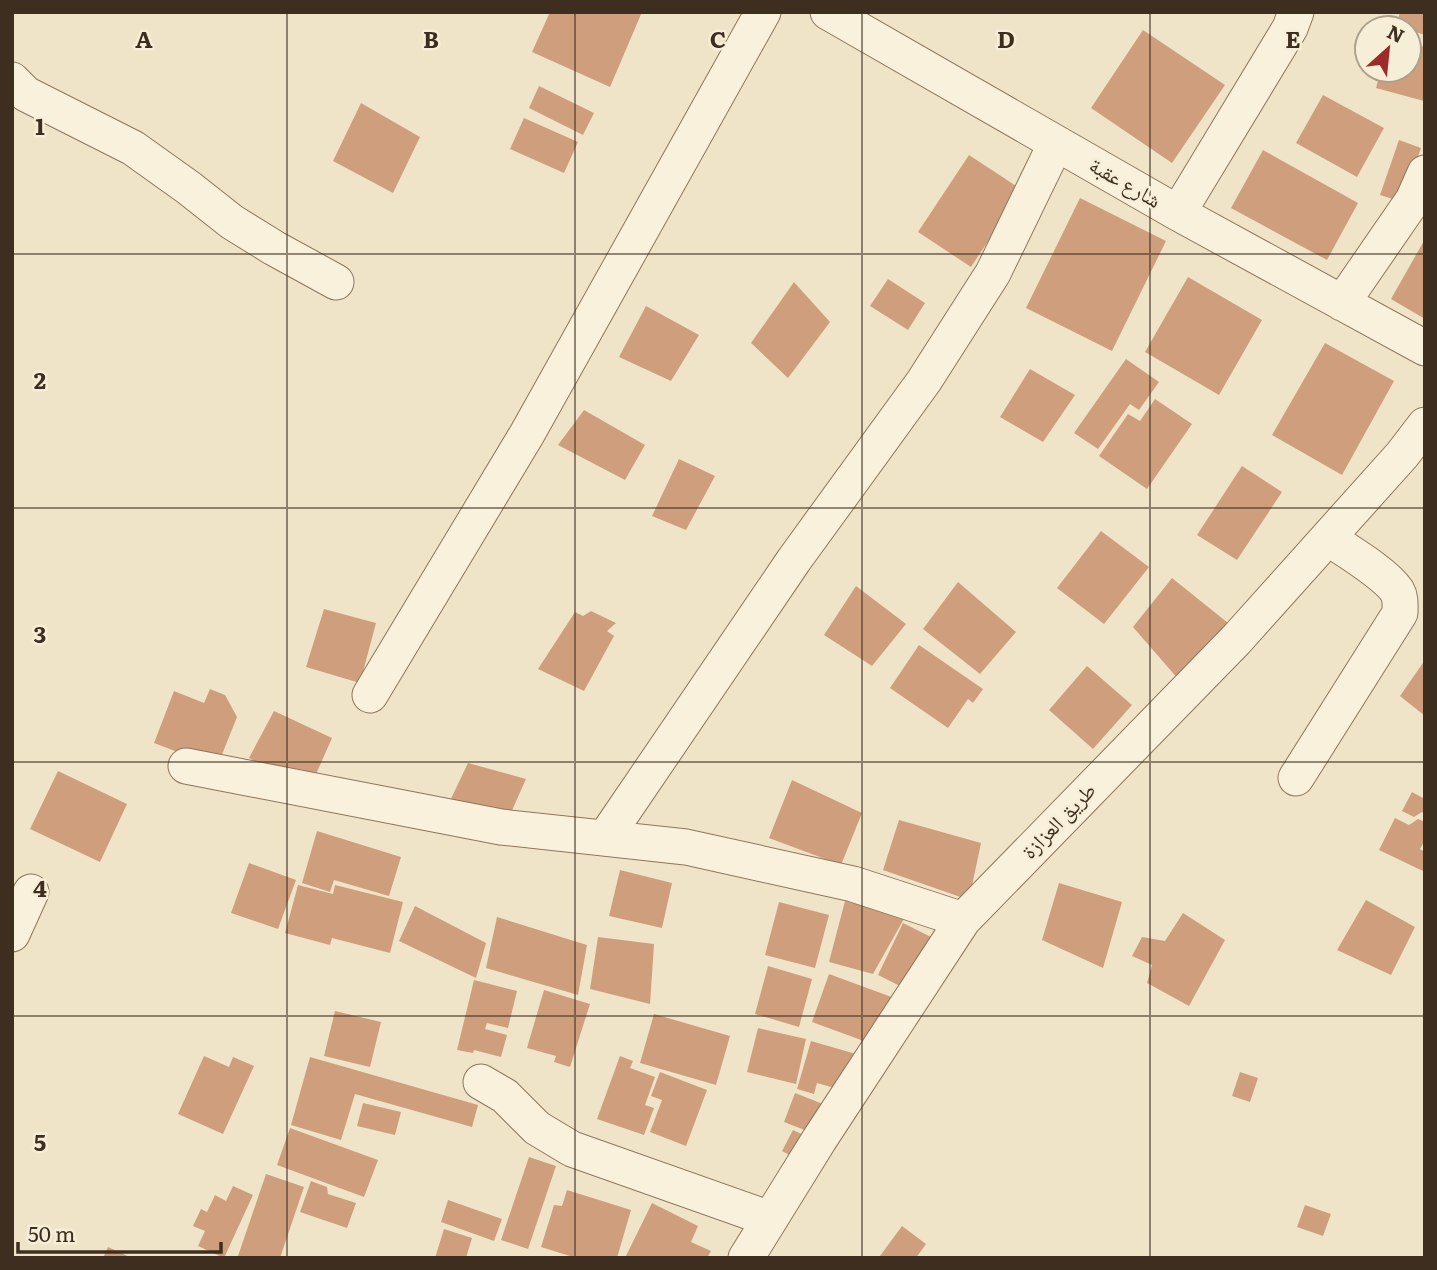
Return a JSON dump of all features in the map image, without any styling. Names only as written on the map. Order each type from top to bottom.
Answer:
[{"type":"street","points":[[370,695],[527,434],[763,12]]},
{"type":"street","name":"شارع عقبة","points":[[828,12],[1178,213],[1425,348]]},
{"type":"street","points":[[1178,213],[1290,28],[1296,12]]},
{"type":"street","points":[[12,80],[26,94],[133,148],[232,222],[336,282]]},
{"type":"street","points":[[606,838],[794,560],[924,381],[992,273],[1056,144]]},
{"type":"street","points":[[1342,303],[1413,200],[1425,173]]},
{"type":"street","name":"طريق العزازة","points":[[746,1258],[819,1140],[963,920],[1236,640],[1402,455],[1425,425]]},
{"type":"street","points":[[1297,778],[1400,613],[1401,602],[1390,583],[1328,538]]},
{"type":"street","points":[[186,766],[501,827],[686,847],[853,884],[963,920]]},
{"type":"street","points":[[12,934],[31,892]]},
{"type":"street","points":[[481,1082],[505,1096],[537,1128],[572,1149],[769,1219]]},
{"type":"building","points":[[550,12],[642,12],[610,87],[532,52]]},
{"type":"building","points":[[1425,12],[1425,35],[1423,14],[1399,14]]},
{"type":"building","points":[[1143,30],[1225,85],[1172,163],[1091,108]]},
{"type":"building","points":[[1425,47],[1424,101],[1376,88],[1377,84],[1423,84]]},
{"type":"building","points":[[539,86],[594,113],[583,135],[529,108]]},
{"type":"building","points":[[1323,95],[1384,128],[1357,177],[1296,143]]},
{"type":"building","points":[[361,103],[420,137],[393,193],[333,161]]},
{"type":"building","points":[[524,118],[578,142],[564,173],[510,149]]},
{"type":"building","points":[[1399,140],[1421,148],[1402,202],[1380,195]]},
{"type":"building","points":[[1263,150],[1358,203],[1327,260],[1231,208]]},
{"type":"building","points":[[969,155],[1022,190],[971,267],[918,232]]},
{"type":"building","points":[[1080,198],[1166,241],[1112,351],[1026,308]]},
{"type":"building","points":[[1425,239],[1425,319],[1391,299]]},
{"type":"building","points":[[1188,277],[1262,320],[1219,395],[1145,352]]},
{"type":"building","points":[[888,279],[925,303],[908,330],[870,306]]},
{"type":"building","points":[[794,282],[830,322],[788,378],[751,343]]},
{"type":"building","points":[[646,306],[699,335],[671,381],[619,357]]},
{"type":"building","points":[[1325,343],[1394,381],[1342,475],[1272,435]]},
{"type":"building","points":[[1126,359],[1159,382],[1139,410],[1130,404],[1098,449],[1074,433]]},
{"type":"building","points":[[1030,369],[1075,395],[1043,442],[1000,417]]},
{"type":"building","points":[[1155,399],[1192,424],[1147,489],[1099,456],[1128,414],[1140,421]]},
{"type":"building","points":[[584,410],[645,445],[625,480],[558,445]]},
{"type":"building","points":[[679,459],[715,476],[686,530],[652,516]]},
{"type":"building","points":[[1242,466],[1282,492],[1237,560],[1197,535]]},
{"type":"building","points":[[1101,531],[1149,567],[1104,624],[1057,588]]},
{"type":"building","points":[[1172,578],[1233,627],[1179,680],[1133,627]]},
{"type":"building","points":[[958,582],[1016,632],[980,674],[923,629]]},
{"type":"building","points":[[856,586],[906,624],[872,666],[824,635]]},
{"type":"building","points":[[324,609],[376,623],[360,683],[306,667]]},
{"type":"building","points":[[591,611],[616,623],[607,631],[614,636],[584,691],[538,669],[575,612],[583,616]]},
{"type":"building","points":[[919,645],[983,689],[973,703],[968,699],[948,728],[890,688]]},
{"type":"building","points":[[1425,660],[1425,716],[1400,696]]},
{"type":"building","points":[[1087,666],[1132,705],[1093,749],[1049,710]]},
{"type":"building","points":[[210,689],[225,695],[237,717],[217,767],[154,743],[174,691],[204,703]]},
{"type":"building","points":[[274,711],[332,738],[309,790],[249,758]]},
{"type":"building","points":[[468,763],[526,779],[509,817],[448,805]]},
{"type":"building","points":[[58,771],[127,804],[100,862],[30,829]]},
{"type":"building","points":[[792,780],[862,813],[841,865],[769,838]]},
{"type":"building","points":[[1412,792],[1425,799],[1425,814],[1422,812],[1414,817],[1402,811]]},
{"type":"building","points":[[1395,818],[1409,825],[1418,819],[1425,822],[1425,840],[1420,849],[1425,852],[1425,872],[1379,850]]},
{"type":"building","points":[[899,820],[981,843],[969,900],[883,870]]},
{"type":"building","points":[[317,831],[401,857],[389,896],[334,880],[330,892],[302,883]]},
{"type":"building","points":[[249,863],[296,880],[278,929],[231,913]]},
{"type":"building","points":[[620,870],[672,883],[662,928],[609,916]]},
{"type":"building","points":[[1059,883],[1122,902],[1103,968],[1042,940]]},
{"type":"building","points":[[298,885],[333,894],[335,885],[403,902],[390,953],[332,938],[330,945],[285,933]]},
{"type":"building","points":[[1366,900],[1415,927],[1391,975],[1337,950]]},
{"type":"building","points":[[845,901],[905,917],[873,974],[829,962]]},
{"type":"building","points":[[779,902],[829,915],[815,968],[765,955]]},
{"type":"building","points":[[415,906],[486,943],[476,978],[399,941]]},
{"type":"building","points":[[1183,913],[1225,940],[1189,1006],[1147,983],[1152,965],[1132,956],[1142,937],[1165,941]]},
{"type":"building","points":[[497,917],[587,945],[578,995],[486,968]]},
{"type":"building","points":[[903,923],[937,940],[912,992],[878,975]]},
{"type":"building","points":[[598,937],[654,944],[650,1004],[590,989]]},
{"type":"building","points":[[768,966],[812,979],[799,1027],[755,1014]]},
{"type":"building","points":[[829,974],[897,999],[880,1047],[812,1022]]},
{"type":"building","points":[[474,980],[517,991],[508,1028],[487,1023],[485,1029],[507,1035],[501,1057],[474,1050],[473,1053],[457,1050]]},
{"type":"building","points":[[544,990],[590,1004],[570,1067],[554,1062],[556,1056],[527,1048]]},
{"type":"building","points":[[335,1011],[381,1022],[370,1067],[324,1056]]},
{"type":"building","points":[[654,1014],[730,1036],[716,1085],[640,1063]]},
{"type":"building","points":[[758,1028],[806,1039],[796,1084],[747,1072]]},
{"type":"building","points":[[811,1041],[856,1054],[845,1091],[817,1083],[814,1094],[797,1089]]},
{"type":"building","points":[[204,1056],[229,1067],[233,1057],[254,1066],[223,1134],[178,1114]]},
{"type":"building","points":[[620,1056],[633,1061],[630,1068],[655,1077],[645,1105],[654,1108],[644,1135],[597,1119]]},
{"type":"building","points":[[310,1057],[478,1105],[472,1127],[355,1094],[341,1140],[291,1125]]},
{"type":"building","points":[[660,1072],[707,1090],[686,1146],[650,1132],[662,1100],[651,1096]]},
{"type":"building","points":[[1240,1072],[1258,1078],[1250,1102],[1232,1096]]},
{"type":"building","points":[[795,1093],[823,1104],[828,1093],[839,1097],[815,1134],[784,1122]]},
{"type":"building","points":[[363,1103],[401,1112],[395,1135],[357,1126]]},
{"type":"building","points":[[290,1128],[378,1160],[364,1197],[277,1165]]},
{"type":"building","points":[[793,1130],[812,1139],[801,1161],[782,1151]]},
{"type":"building","points":[[529,1157],[556,1166],[528,1249],[501,1240]]},
{"type":"building","points":[[266,1174],[304,1187],[280,1258],[243,1258],[238,1256]]},
{"type":"building","points":[[311,1181],[327,1187],[328,1194],[356,1203],[347,1228],[300,1212]]},
{"type":"building","points":[[233,1186],[253,1195],[224,1258],[198,1246],[205,1231],[193,1226],[201,1209],[207,1212],[215,1195],[226,1201]]},
{"type":"building","points":[[567,1190],[631,1210],[617,1258],[576,1258],[541,1247],[554,1205],[562,1206]]},
{"type":"building","points":[[448,1200],[502,1219],[494,1241],[441,1222]]},
{"type":"building","points":[[652,1203],[698,1226],[691,1242],[711,1251],[707,1258],[625,1258]]},
{"type":"building","points":[[1305,1205],[1331,1214],[1323,1236],[1297,1227]]},
{"type":"building","points":[[902,1226],[926,1244],[916,1258],[883,1258],[880,1256]]},
{"type":"building","points":[[444,1229],[472,1238],[466,1258],[435,1258]]},
{"type":"building","points":[[108,1247],[132,1258],[103,1258]]}]
